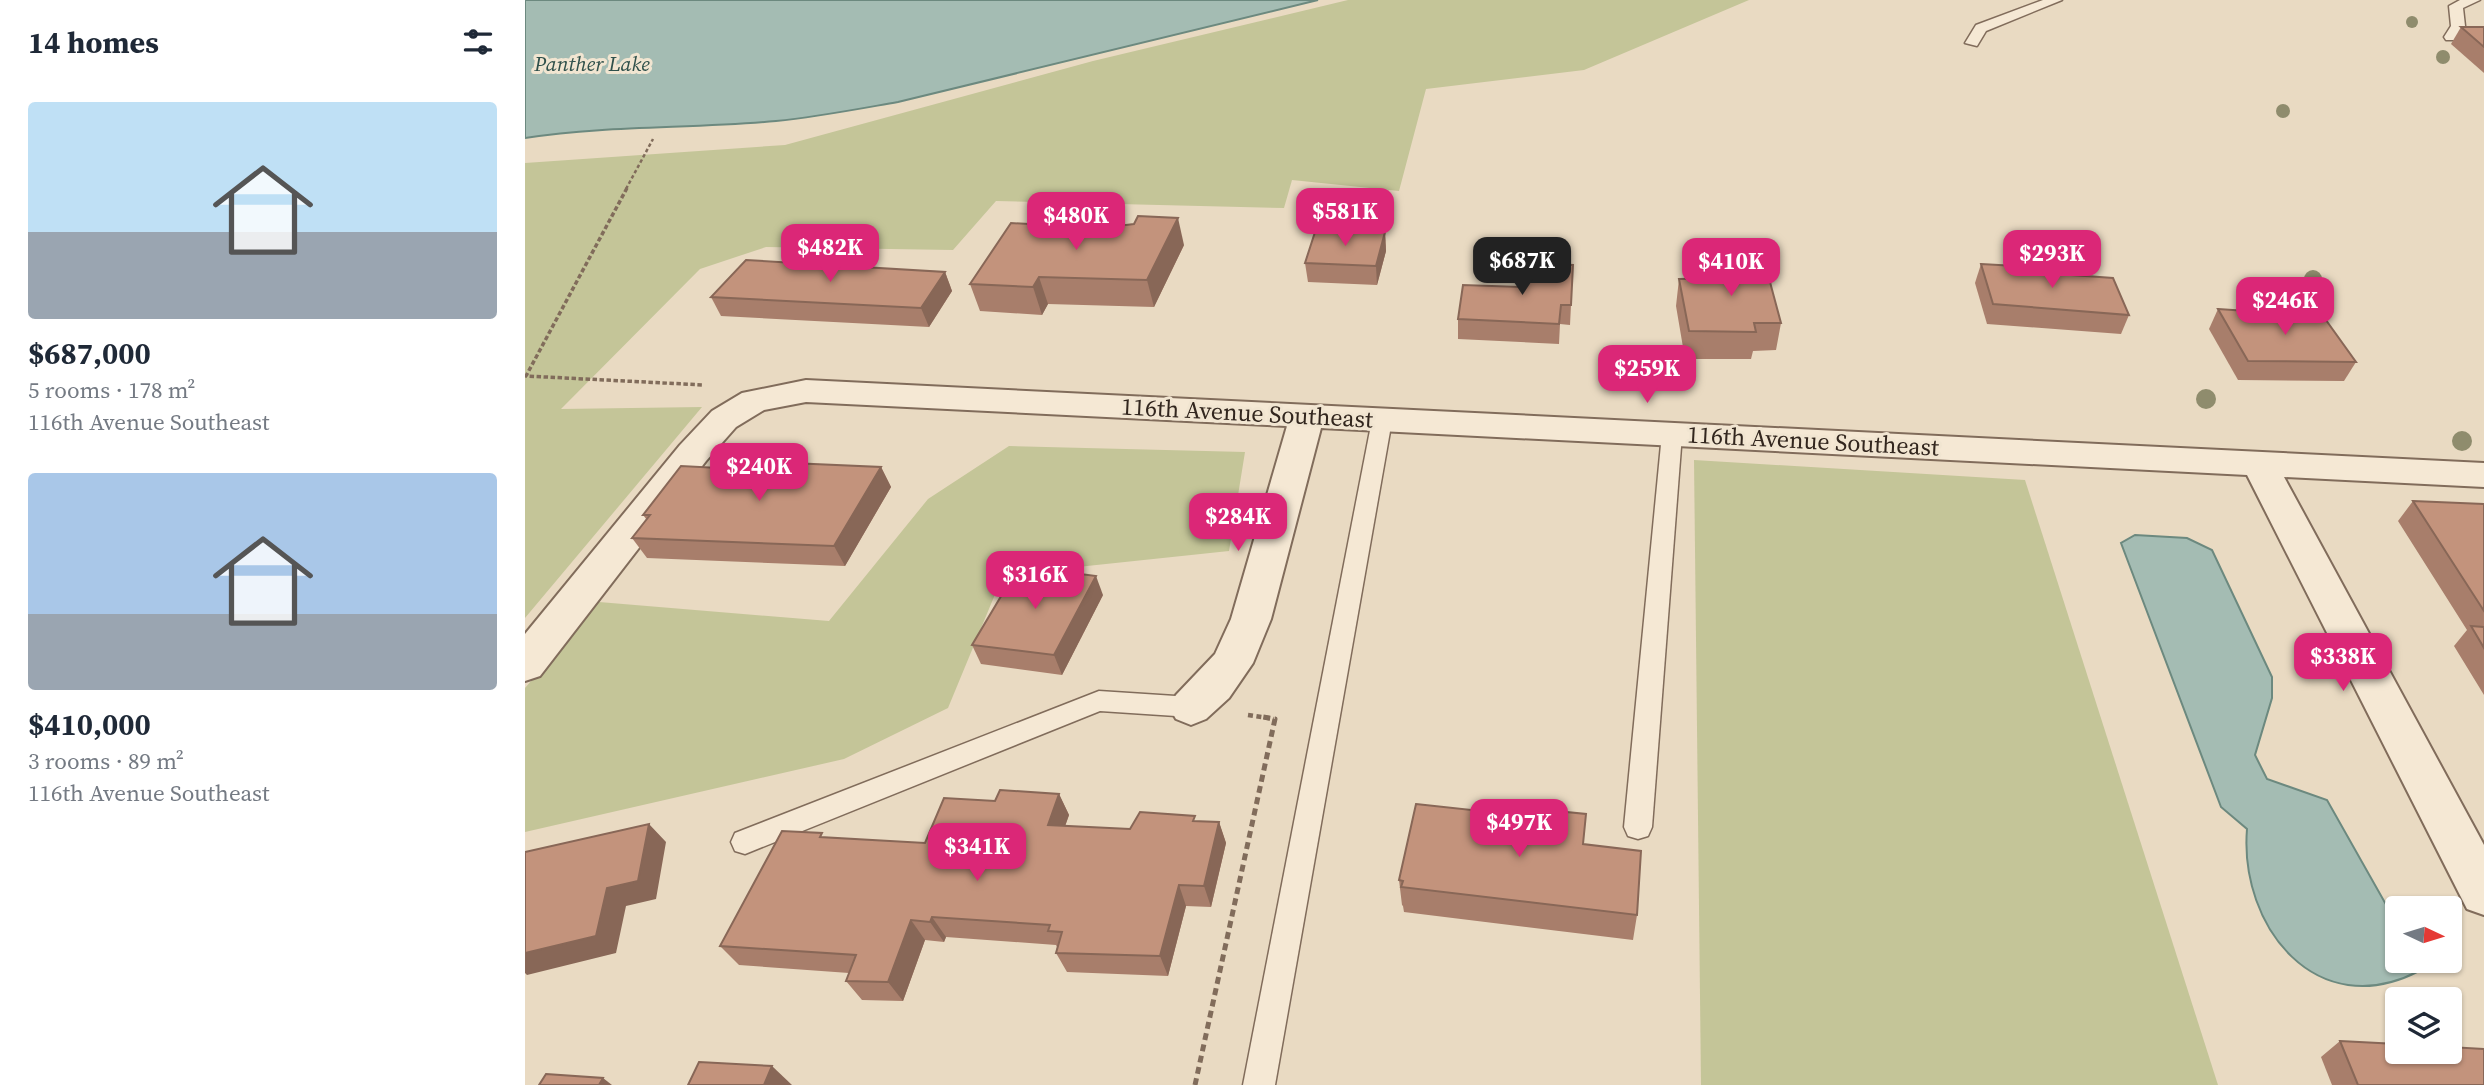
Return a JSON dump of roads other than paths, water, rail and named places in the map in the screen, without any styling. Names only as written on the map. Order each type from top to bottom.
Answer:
[{"type":"street","name":"116th Avenue Southeast","points":[[525,664],[693,453],[724,419],[754,401],[806,391],[2484,475]]},
{"type":"street","points":[[1191,707],[1214,686],[1232,663],[1251,619],[1307,416]]},
{"type":"street","points":[[2259,464],[2484,893]]},
{"type":"lane","points":[[1972,43],[1981,28],[1998,19],[2055,0]]},
{"type":"lane","points":[[2451,37],[2458,26],[2456,6],[2473,0]]},
{"type":"lane","points":[[1259,1085],[1382,420]]},
{"type":"lane","points":[[1638,827],[1672,434]]},
{"type":"lane","points":[[745,842],[1098,701],[1191,707]]},
{"type":"water","name":"Panther Lake","points":[[525,0],[1318,0],[898,102],[853,110],[776,121],[588,131],[525,138]]},
{"type":"water","points":[[2135,535],[2187,538],[2212,550],[2272,677],[2272,698],[2255,755],[2267,779],[2327,800],[2385,903],[2385,973],[2413,973],[2382,984],[2348,985],[2318,975],[2292,957],[2271,931],[2256,900],[2248,865],[2247,829],[2221,807],[2121,543]]}]
